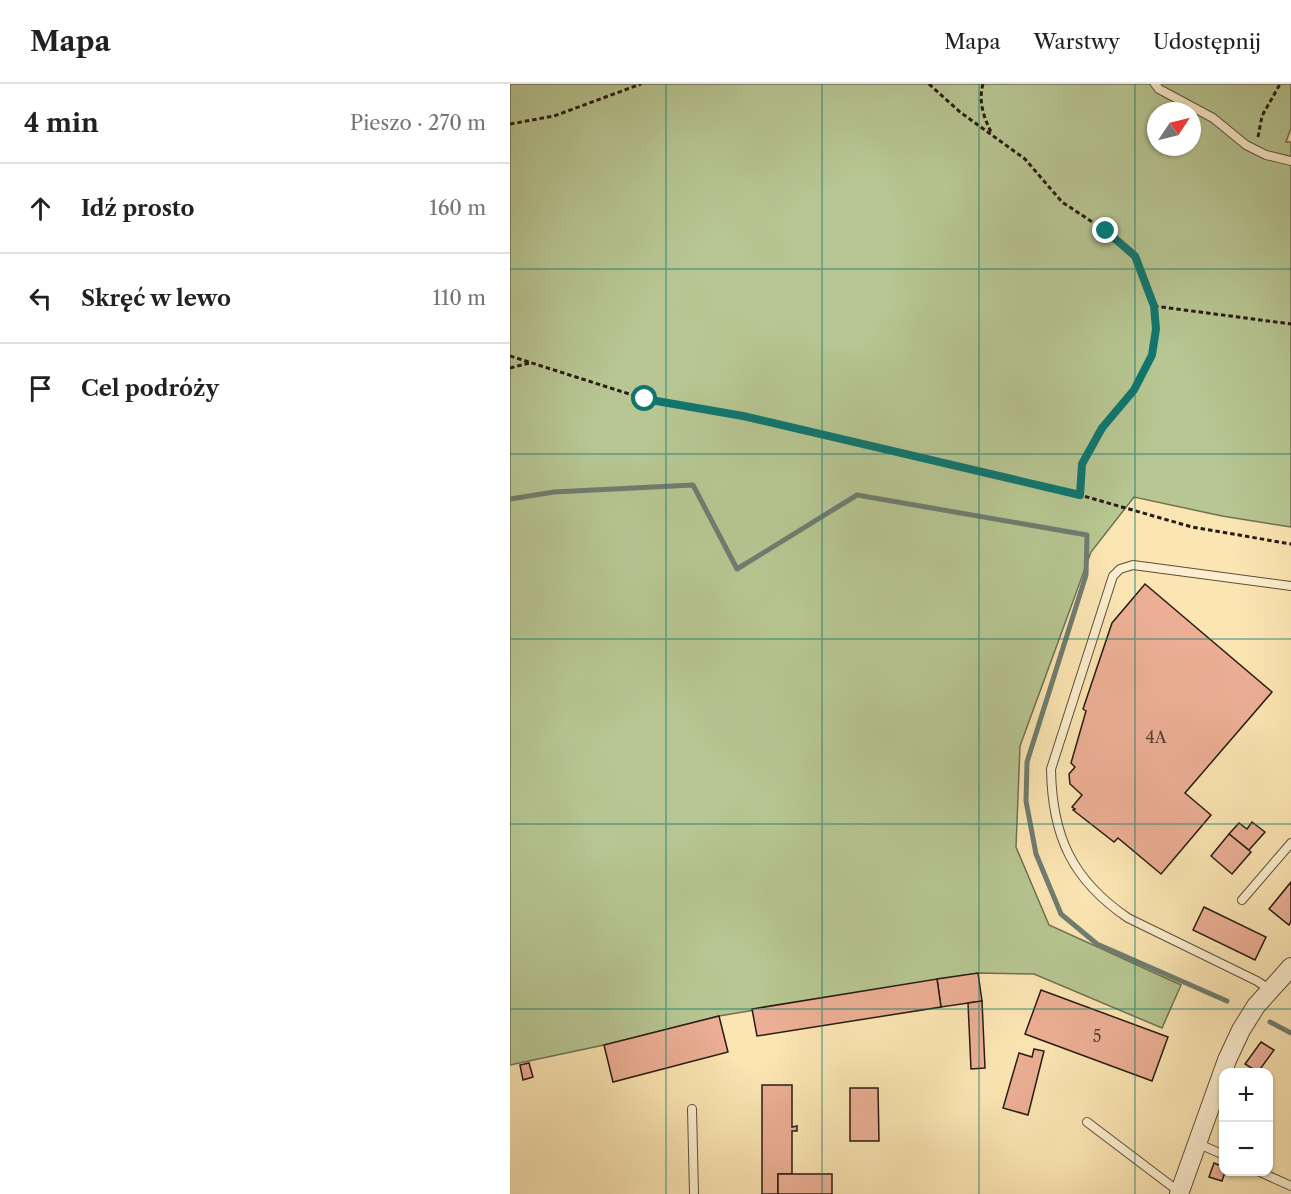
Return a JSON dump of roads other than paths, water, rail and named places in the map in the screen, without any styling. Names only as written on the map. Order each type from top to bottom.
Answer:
[{"type":"street","points":[[1179,1193],[1227,1060],[1241,1030],[1257,1006],[1291,967]]},
{"type":"lane","points":[[1155,84],[1159,89],[1213,118],[1246,145],[1266,155],[1291,160]]},
{"type":"lane","points":[[1271,990],[1135,922],[1109,905],[1087,883],[1068,854],[1058,825],[1052,797],[1051,769],[1113,576],[1120,569],[1133,565],[1291,586]]},
{"type":"lane","points":[[1242,900],[1291,843]]},
{"type":"lane","points":[[692,1109],[694,1194]]},
{"type":"lane","points":[[1088,1122],[1179,1193]]},
{"type":"lane","points":[[1197,1143],[1219,1153]]},
{"type":"lane","points":[[1270,1176],[1291,1185]]},
{"type":"waterway","points":[[510,499],[554,492],[693,485],[737,569],[857,495],[1087,535],[1086,575],[1027,762],[1026,801],[1036,854],[1061,914],[1097,944],[1227,1001]]},
{"type":"waterway","points":[[1270,1022],[1291,1033]]}]
